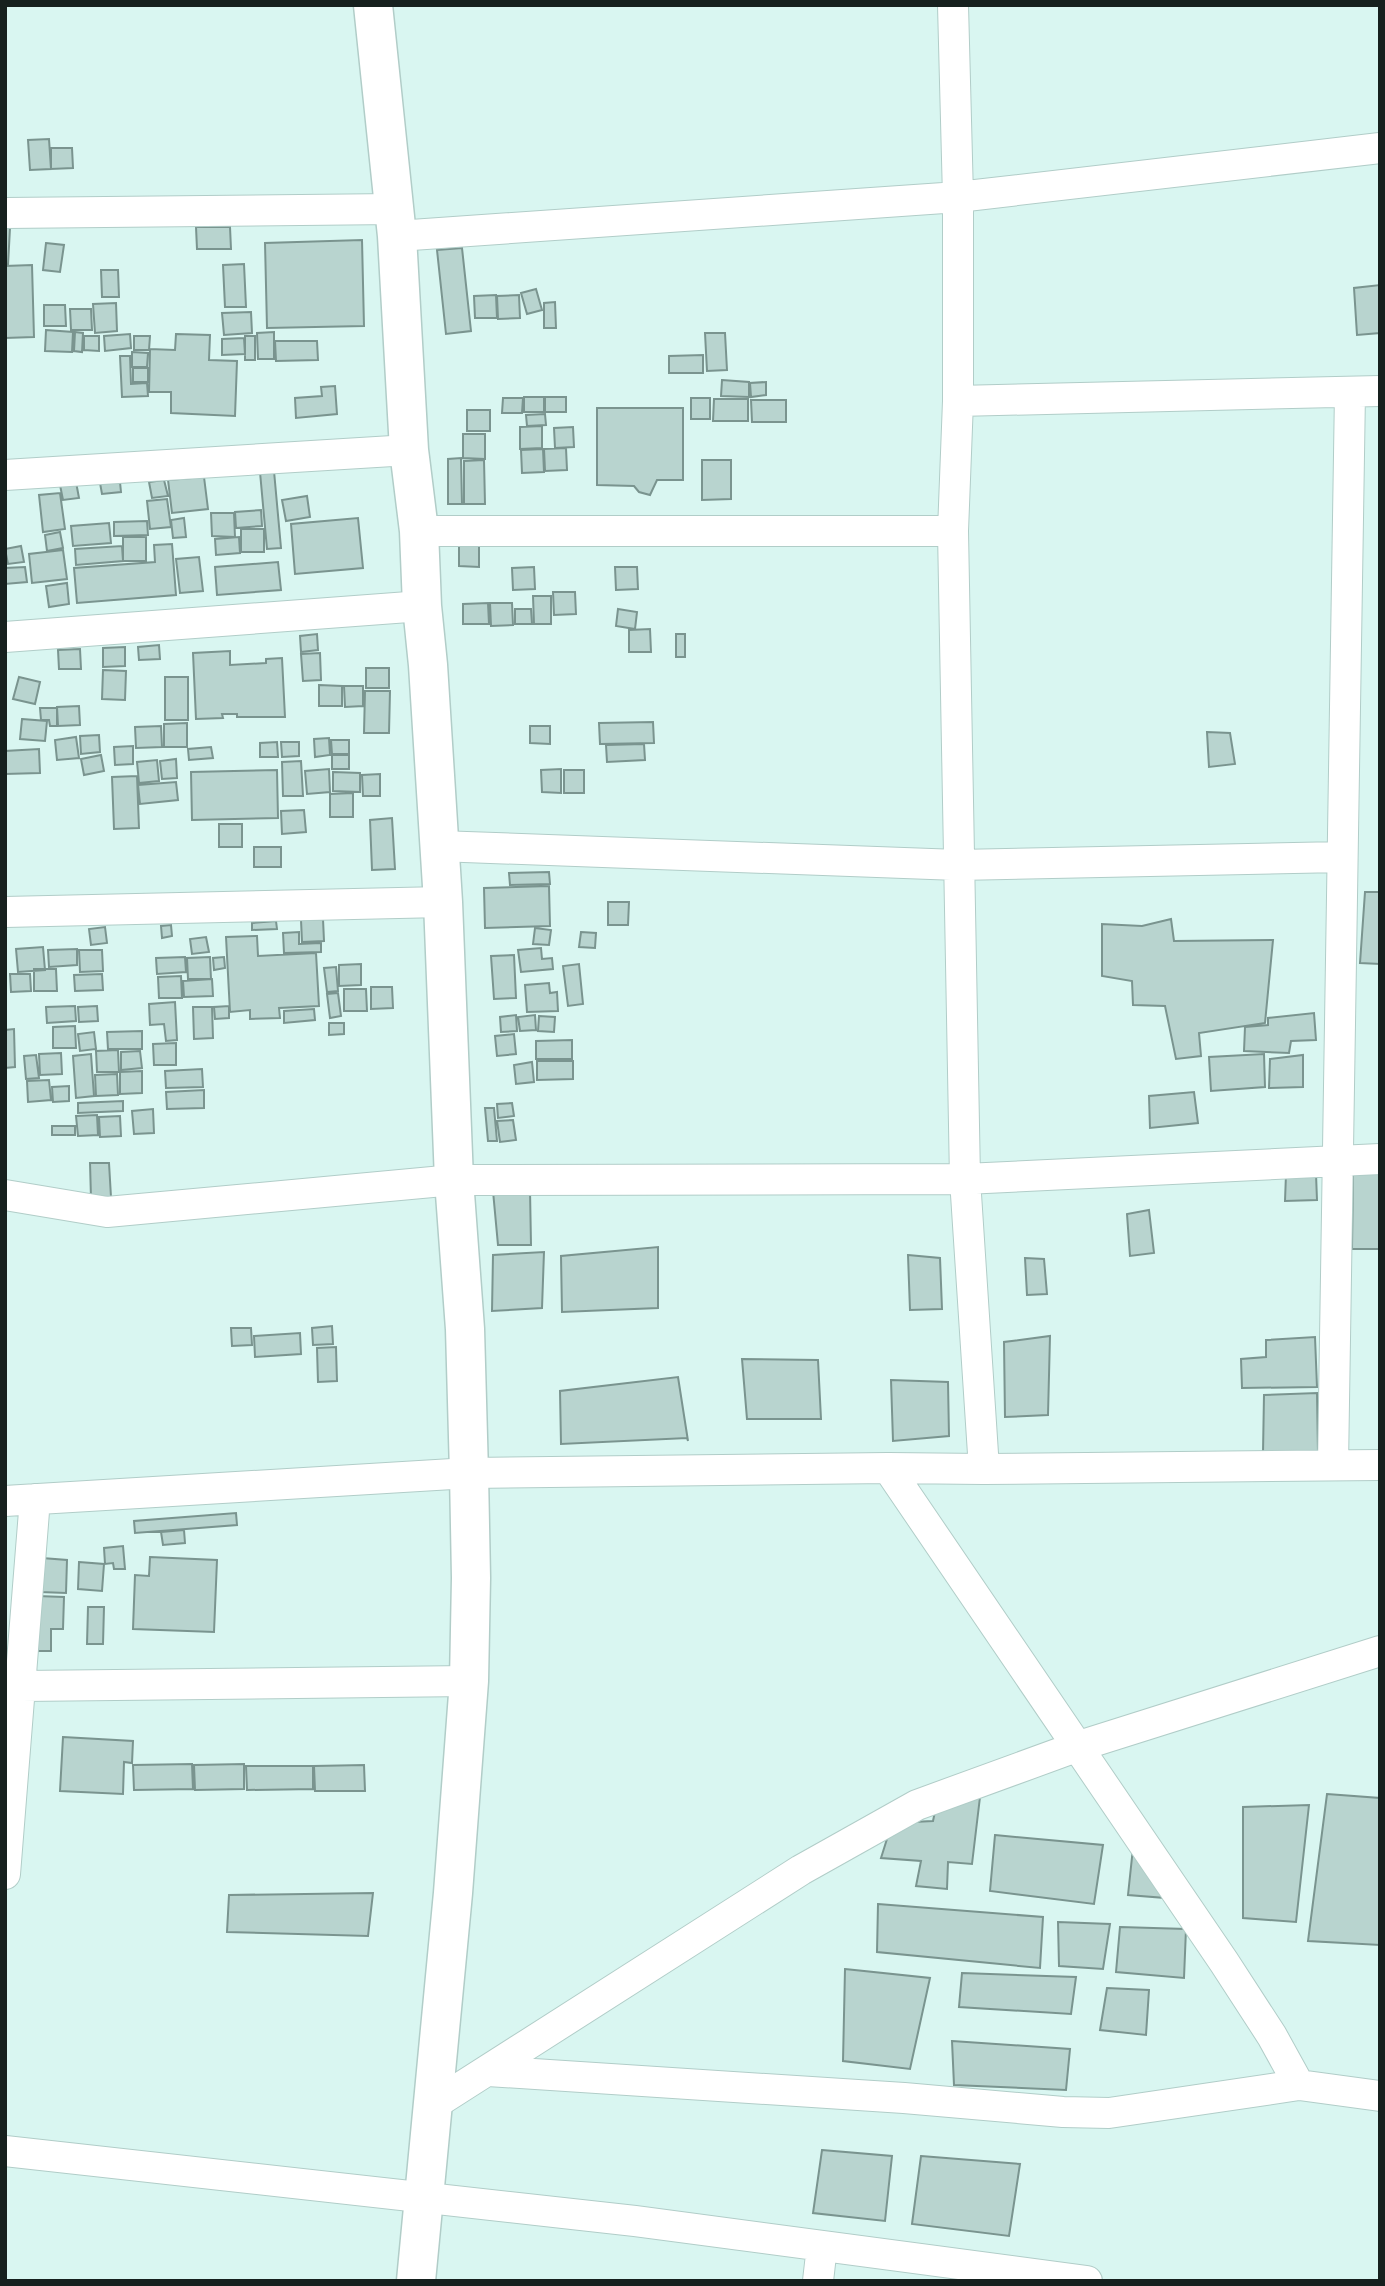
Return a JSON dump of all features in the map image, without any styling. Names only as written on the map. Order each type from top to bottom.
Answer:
[{"type":"street","points":[[373,5],[395,223],[409,450],[419,531],[443,902],[454,1180],[465,1329],[471,1578],[469,1681],[453,1893],[416,2281]]},
{"type":"street","points":[[953,5],[958,197],[958,401],[954,531],[958,865],[965,1180],[984,1469]]},
{"type":"street","points":[[5,213],[395,223],[958,197],[1380,148]]},
{"type":"street","points":[[958,401],[1380,391]]},
{"type":"street","points":[[1333,1465],[1349,392]]},
{"type":"street","points":[[5,475],[409,450]]},
{"type":"street","points":[[419,531],[954,531]]},
{"type":"street","points":[[5,637],[422,606]]},
{"type":"street","points":[[438,846],[958,865],[1341,857]]},
{"type":"street","points":[[5,912],[443,902]]},
{"type":"street","points":[[5,1195],[107,1212],[454,1180],[965,1180],[1380,1159]]},
{"type":"street","points":[[5,1501],[469,1473],[1380,1465]]},
{"type":"street","points":[[888,1468],[1224,1962],[1272,2036],[1299,2085]]},
{"type":"street","points":[[5,1874],[35,1499]]},
{"type":"street","points":[[433,2105],[801,1870],[917,1805],[1076,1747],[1380,1651]]},
{"type":"street","points":[[22,1686],[469,1681]]},
{"type":"street","points":[[488,2071],[890,2097],[1063,2112],[1109,2113],[1299,2085],[1380,2096]]},
{"type":"street","points":[[5,2151],[635,2221],[1087,2281]]},
{"type":"street","points":[[818,2281],[822,2246]]},
{"type":"building","points":[[49,139],[51,169],[30,170],[28,140]]},
{"type":"building","points":[[51,148],[72,148],[73,168],[51,169]]},
{"type":"building","points":[[196,227],[230,227],[231,249],[197,249]]},
{"type":"building","points":[[5,228],[10,228],[8,265],[5,264]]},
{"type":"building","points":[[362,240],[364,326],[267,328],[265,243]]},
{"type":"building","points":[[46,243],[64,245],[60,272],[43,270]]},
{"type":"building","points":[[462,248],[471,331],[446,334],[437,250]]},
{"type":"building","points":[[244,264],[246,307],[225,307],[223,265]]},
{"type":"building","points":[[32,265],[34,337],[5,338],[5,266]]},
{"type":"building","points":[[101,270],[118,270],[119,297],[102,297]]},
{"type":"building","points":[[1380,285],[1380,333],[1357,335],[1354,288]]},
{"type":"building","points":[[536,289],[542,310],[527,314],[521,293]]},
{"type":"building","points":[[496,295],[497,318],[475,318],[474,296]]},
{"type":"building","points":[[519,295],[520,318],[498,319],[497,296]]},
{"type":"building","points":[[555,302],[556,328],[544,328],[544,303]]},
{"type":"building","points":[[116,303],[117,331],[95,333],[93,304]]},
{"type":"building","points":[[44,305],[65,305],[66,326],[44,326]]},
{"type":"building","points":[[70,309],[91,309],[92,330],[71,330]]},
{"type":"building","points":[[251,312],[252,333],[224,335],[222,313]]},
{"type":"building","points":[[46,330],[73,332],[72,352],[45,351]]},
{"type":"building","points":[[75,332],[83,333],[82,352],[74,351]]},
{"type":"building","points":[[274,332],[274,359],[258,359],[257,333]]},
{"type":"building","points":[[705,333],[725,333],[727,370],[707,371]]},
{"type":"building","points":[[130,334],[131,348],[105,351],[104,336]]},
{"type":"building","points":[[176,334],[210,335],[209,360],[237,361],[235,416],[171,413],[171,392],[149,392],[150,349],[175,350]]},
{"type":"building","points":[[84,336],[99,336],[99,351],[84,350]]},
{"type":"building","points":[[134,336],[150,336],[149,350],[134,350]]},
{"type":"building","points":[[245,336],[255,336],[255,360],[245,360]]},
{"type":"building","points":[[244,338],[245,354],[222,355],[222,339]]},
{"type":"building","points":[[275,341],[317,341],[318,360],[276,361]]},
{"type":"building","points":[[132,352],[148,353],[147,367],[132,367]]},
{"type":"building","points":[[703,355],[703,373],[669,373],[669,356]]},
{"type":"building","points":[[120,356],[130,356],[131,384],[147,383],[148,396],[122,397]]},
{"type":"building","points":[[133,368],[148,368],[148,382],[133,382]]},
{"type":"building","points":[[722,380],[749,382],[749,397],[721,396]]},
{"type":"building","points":[[766,382],[766,395],[751,397],[750,383]]},
{"type":"building","points":[[335,386],[337,414],[296,418],[295,398],[322,396],[321,387]]},
{"type":"building","points":[[524,397],[544,397],[544,412],[524,412]]},
{"type":"building","points":[[545,397],[566,397],[566,412],[545,412]]},
{"type":"building","points":[[503,398],[523,398],[522,413],[502,413]]},
{"type":"building","points":[[691,398],[710,398],[710,419],[691,419]]},
{"type":"building","points":[[714,399],[748,399],[748,421],[713,421]]},
{"type":"building","points":[[751,400],[786,400],[786,422],[752,422]]},
{"type":"building","points":[[597,408],[683,408],[683,480],[657,480],[650,495],[639,492],[634,486],[597,485]]},
{"type":"building","points":[[467,410],[490,410],[490,431],[467,431]]},
{"type":"building","points":[[545,414],[546,425],[527,426],[526,415]]},
{"type":"building","points":[[542,426],[542,448],[520,449],[520,427]]},
{"type":"building","points":[[573,427],[574,447],[555,448],[554,428]]},
{"type":"building","points":[[463,434],[485,434],[485,459],[463,458]]},
{"type":"building","points":[[566,448],[567,470],[545,471],[544,449]]},
{"type":"building","points":[[543,449],[544,472],[522,473],[521,450]]},
{"type":"building","points":[[461,458],[462,504],[448,504],[448,459]]},
{"type":"building","points":[[484,460],[485,504],[464,504],[464,461]]},
{"type":"building","points":[[702,460],[731,460],[731,499],[702,500]]},
{"type":"building","points":[[274,471],[281,548],[267,549],[260,472]]},
{"type":"building","points":[[204,477],[208,509],[172,513],[168,480]]},
{"type":"building","points":[[164,480],[168,496],[152,498],[149,482]]},
{"type":"building","points":[[76,482],[79,498],[63,500],[60,485]]},
{"type":"building","points":[[120,482],[121,492],[102,494],[100,483]]},
{"type":"building","points":[[60,493],[65,529],[43,532],[39,495]]},
{"type":"building","points":[[307,496],[310,517],[286,521],[282,500]]},
{"type":"building","points":[[167,499],[171,527],[150,529],[147,501]]},
{"type":"building","points":[[261,510],[262,526],[236,528],[235,512]]},
{"type":"building","points":[[211,513],[234,513],[235,537],[212,536]]},
{"type":"building","points":[[184,518],[186,537],[173,538],[171,520]]},
{"type":"building","points":[[358,518],[363,568],[295,574],[291,524]]},
{"type":"building","points":[[147,521],[148,535],[114,536],[114,522]]},
{"type":"building","points":[[109,523],[111,543],[73,546],[71,526]]},
{"type":"building","points":[[241,529],[264,529],[264,552],[241,552]]},
{"type":"building","points":[[60,532],[63,548],[47,551],[45,535]]},
{"type":"building","points":[[123,537],[146,537],[146,561],[123,561]]},
{"type":"building","points":[[239,537],[240,553],[216,555],[215,539]]},
{"type":"building","points":[[172,544],[176,595],[77,603],[74,568],[155,562],[154,545]]},
{"type":"building","points":[[459,544],[479,544],[479,567],[459,566]]},
{"type":"building","points":[[21,546],[24,562],[8,564],[5,549]]},
{"type":"building","points":[[122,546],[123,561],[76,565],[75,549]]},
{"type":"building","points":[[63,550],[67,579],[32,583],[29,554]]},
{"type":"building","points":[[199,557],[203,591],[180,593],[176,559]]},
{"type":"building","points":[[278,562],[281,590],[217,595],[215,567]]},
{"type":"building","points":[[25,567],[27,582],[5,584],[5,568]]},
{"type":"building","points":[[534,567],[535,589],[513,590],[512,568]]},
{"type":"building","points":[[615,567],[637,567],[638,589],[616,590]]},
{"type":"building","points":[[67,583],[69,604],[49,607],[46,586]]},
{"type":"building","points":[[553,592],[575,592],[576,614],[554,615]]},
{"type":"building","points":[[533,596],[551,596],[551,624],[534,624]]},
{"type":"building","points":[[488,603],[489,624],[463,624],[463,604]]},
{"type":"building","points":[[490,603],[512,603],[513,625],[491,626]]},
{"type":"building","points":[[515,609],[531,609],[532,624],[515,624]]},
{"type":"building","points":[[618,609],[637,612],[635,629],[616,626]]},
{"type":"building","points":[[650,629],[651,652],[629,652],[629,630]]},
{"type":"building","points":[[317,634],[318,650],[301,652],[300,636]]},
{"type":"building","points":[[676,634],[685,634],[685,657],[676,657]]},
{"type":"building","points":[[159,645],[160,659],[139,660],[138,647]]},
{"type":"building","points":[[125,647],[125,666],[103,667],[103,648]]},
{"type":"building","points":[[80,649],[81,669],[59,669],[58,650]]},
{"type":"building","points":[[230,651],[230,665],[266,663],[266,659],[282,658],[285,717],[237,717],[237,714],[222,714],[223,718],[196,719],[193,653]]},
{"type":"building","points":[[320,653],[321,680],[303,681],[301,654]]},
{"type":"building","points":[[366,668],[389,668],[389,688],[366,688]]},
{"type":"building","points":[[103,670],[126,671],[125,700],[102,699]]},
{"type":"building","points":[[19,677],[40,682],[35,704],[13,699]]},
{"type":"building","points":[[165,677],[188,677],[188,720],[165,720]]},
{"type":"building","points":[[319,685],[342,686],[342,706],[319,706]]},
{"type":"building","points":[[344,686],[363,686],[363,706],[345,707]]},
{"type":"building","points":[[365,691],[390,691],[389,733],[364,733]]},
{"type":"building","points":[[79,706],[80,725],[58,726],[57,707]]},
{"type":"building","points":[[40,708],[57,708],[57,726],[50,726],[49,720],[41,720]]},
{"type":"building","points":[[22,719],[47,721],[45,741],[20,739]]},
{"type":"building","points":[[653,722],[654,743],[600,744],[599,723]]},
{"type":"building","points":[[187,723],[187,747],[164,747],[164,724]]},
{"type":"building","points":[[161,726],[162,747],[136,748],[135,727]]},
{"type":"building","points":[[530,726],[550,726],[550,744],[530,743]]},
{"type":"building","points":[[1207,732],[1230,733],[1235,764],[1209,767]]},
{"type":"building","points":[[99,735],[100,752],[81,754],[80,736]]},
{"type":"building","points":[[76,737],[79,758],[57,760],[55,740]]},
{"type":"building","points":[[329,738],[330,755],[315,757],[314,739]]},
{"type":"building","points":[[331,740],[349,740],[349,754],[332,754]]},
{"type":"building","points":[[277,742],[278,757],[260,757],[260,743]]},
{"type":"building","points":[[281,742],[299,742],[299,756],[282,757]]},
{"type":"building","points":[[644,744],[645,760],[607,762],[606,745]]},
{"type":"building","points":[[133,746],[133,764],[115,765],[114,747]]},
{"type":"building","points":[[211,747],[213,758],[189,760],[188,749]]},
{"type":"building","points":[[39,749],[40,773],[5,774],[5,751]]},
{"type":"building","points":[[101,755],[104,771],[84,775],[81,759]]},
{"type":"building","points":[[332,755],[349,755],[349,769],[332,769]]},
{"type":"building","points":[[176,759],[177,778],[162,779],[160,761]]},
{"type":"building","points":[[157,760],[159,781],[139,783],[137,762]]},
{"type":"building","points":[[301,761],[303,796],[283,796],[282,762]]},
{"type":"building","points":[[329,769],[330,792],[307,794],[305,771]]},
{"type":"building","points":[[561,769],[561,793],[542,792],[541,770]]},
{"type":"building","points":[[277,770],[278,818],[192,820],[191,772]]},
{"type":"building","points":[[564,770],[584,770],[584,793],[564,793]]},
{"type":"building","points":[[333,772],[360,773],[360,792],[333,791]]},
{"type":"building","points":[[380,774],[380,796],[363,796],[362,775]]},
{"type":"building","points":[[137,776],[139,828],[114,829],[112,777]]},
{"type":"building","points":[[176,782],[178,800],[140,804],[138,785]]},
{"type":"building","points":[[353,793],[353,817],[330,817],[330,794]]},
{"type":"building","points":[[304,810],[306,832],[282,834],[281,811]]},
{"type":"building","points":[[392,818],[395,869],[372,870],[370,820]]},
{"type":"building","points":[[219,824],[242,824],[242,847],[219,847]]},
{"type":"building","points":[[254,847],[281,847],[281,867],[254,867]]},
{"type":"building","points":[[549,872],[550,884],[510,885],[509,873]]},
{"type":"building","points":[[549,886],[550,926],[485,928],[484,888]]},
{"type":"building","points":[[1365,892],[1380,892],[1380,964],[1360,963]]},
{"type":"building","points":[[608,902],[629,902],[628,925],[608,925]]},
{"type":"building","points":[[323,919],[324,941],[302,942],[301,920]]},
{"type":"building","points":[[1171,919],[1174,941],[1273,940],[1265,1023],[1199,1033],[1201,1056],[1176,1059],[1165,1006],[1133,1005],[1132,981],[1102,976],[1102,924],[1142,926]]},
{"type":"building","points":[[276,921],[277,929],[252,930],[252,923]]},
{"type":"building","points":[[171,925],[172,936],[162,938],[161,926]]},
{"type":"building","points":[[105,927],[107,943],[91,945],[89,929]]},
{"type":"building","points":[[535,928],[551,930],[549,945],[533,944]]},
{"type":"building","points":[[299,932],[299,944],[321,943],[321,952],[284,953],[283,933]]},
{"type":"building","points":[[581,932],[596,933],[595,948],[579,947]]},
{"type":"building","points":[[257,936],[258,956],[316,953],[319,1006],[279,1008],[280,1018],[250,1019],[250,1010],[230,1012],[226,937]]},
{"type":"building","points":[[206,937],[209,952],[192,954],[190,939]]},
{"type":"building","points":[[43,947],[45,970],[18,972],[16,949]]},
{"type":"building","points":[[541,948],[542,959],[552,958],[553,969],[521,972],[518,950]]},
{"type":"building","points":[[77,949],[77,965],[49,967],[48,950]]},
{"type":"building","points":[[79,950],[102,950],[103,971],[80,972]]},
{"type":"building","points":[[514,955],[516,998],[494,999],[491,956]]},
{"type":"building","points":[[185,957],[186,972],[157,974],[156,958]]},
{"type":"building","points":[[210,957],[211,979],[188,979],[187,958]]},
{"type":"building","points":[[224,957],[225,968],[214,970],[213,958]]},
{"type":"building","points":[[361,964],[361,985],[339,986],[339,965]]},
{"type":"building","points":[[579,964],[583,1004],[568,1006],[563,966]]},
{"type":"building","points":[[336,967],[338,991],[327,992],[324,968]]},
{"type":"building","points":[[34,969],[56,969],[57,991],[34,991]]},
{"type":"building","points":[[10,974],[30,974],[31,991],[11,992]]},
{"type":"building","points":[[102,974],[103,990],[75,991],[74,975]]},
{"type":"building","points":[[181,976],[182,998],[159,998],[158,977]]},
{"type":"building","points":[[212,979],[213,996],[184,997],[183,981]]},
{"type":"building","points":[[549,983],[550,993],[557,992],[558,1011],[527,1012],[525,985]]},
{"type":"building","points":[[371,987],[392,987],[393,1008],[371,1009]]},
{"type":"building","points":[[344,989],[366,989],[367,1011],[344,1011]]},
{"type":"building","points":[[338,993],[341,1016],[330,1018],[327,994]]},
{"type":"building","points":[[175,1002],[177,1040],[166,1041],[164,1024],[150,1025],[149,1004]]},
{"type":"building","points":[[75,1006],[76,1021],[47,1023],[46,1007]]},
{"type":"building","points":[[97,1006],[98,1021],[79,1022],[78,1007]]},
{"type":"building","points":[[229,1006],[229,1018],[215,1019],[214,1007]]},
{"type":"building","points":[[193,1007],[212,1007],[213,1038],[194,1039]]},
{"type":"building","points":[[314,1009],[315,1020],[284,1023],[284,1011]]},
{"type":"building","points":[[1314,1013],[1316,1040],[1291,1041],[1289,1053],[1244,1051],[1245,1027],[1268,1025],[1268,1018]]},
{"type":"building","points":[[516,1015],[517,1031],[501,1032],[500,1017]]},
{"type":"building","points":[[535,1015],[536,1030],[520,1031],[518,1017]]},
{"type":"building","points":[[539,1016],[555,1017],[554,1032],[538,1031]]},
{"type":"building","points":[[329,1023],[344,1023],[344,1034],[329,1035]]},
{"type":"building","points":[[75,1026],[76,1048],[53,1048],[53,1027]]},
{"type":"building","points":[[14,1029],[15,1067],[5,1068],[5,1030]]},
{"type":"building","points":[[142,1031],[142,1049],[108,1049],[107,1032]]},
{"type":"building","points":[[94,1032],[96,1049],[80,1051],[78,1034]]},
{"type":"building","points":[[514,1034],[516,1054],[497,1056],[495,1036]]},
{"type":"building","points":[[572,1040],[572,1059],[536,1059],[536,1041]]},
{"type":"building","points":[[176,1043],[176,1065],[154,1065],[153,1044]]},
{"type":"building","points":[[118,1050],[119,1072],[97,1072],[96,1051]]},
{"type":"building","points":[[140,1051],[142,1068],[121,1070],[121,1052]]},
{"type":"building","points":[[61,1053],[62,1074],[40,1075],[39,1054]]},
{"type":"building","points":[[91,1054],[94,1096],[76,1098],[73,1056]]},
{"type":"building","points":[[1264,1054],[1265,1087],[1211,1091],[1209,1057]]},
{"type":"building","points":[[36,1055],[39,1078],[26,1079],[24,1056]]},
{"type":"building","points":[[1303,1055],[1303,1087],[1269,1088],[1270,1059]]},
{"type":"building","points":[[537,1061],[573,1061],[573,1079],[537,1080]]},
{"type":"building","points":[[532,1062],[534,1082],[516,1084],[514,1065]]},
{"type":"building","points":[[202,1069],[203,1087],[166,1088],[165,1071]]},
{"type":"building","points":[[142,1071],[142,1093],[120,1094],[120,1072]]},
{"type":"building","points":[[117,1074],[118,1095],[96,1096],[95,1075]]},
{"type":"building","points":[[49,1080],[51,1100],[28,1102],[27,1081]]},
{"type":"building","points":[[69,1086],[69,1101],[53,1102],[52,1087]]},
{"type":"building","points":[[204,1090],[204,1108],[167,1109],[166,1092]]},
{"type":"building","points":[[1194,1092],[1198,1123],[1150,1128],[1149,1096]]},
{"type":"building","points":[[123,1101],[123,1111],[78,1113],[78,1103]]},
{"type":"building","points":[[512,1103],[514,1116],[498,1118],[497,1104]]},
{"type":"building","points":[[485,1108],[494,1108],[497,1141],[488,1141]]},
{"type":"building","points":[[153,1109],[154,1133],[134,1134],[132,1111]]},
{"type":"building","points":[[97,1115],[98,1135],[78,1136],[76,1116]]},
{"type":"building","points":[[120,1116],[121,1136],[100,1137],[99,1117]]},
{"type":"building","points":[[513,1120],[516,1140],[500,1142],[497,1121]]},
{"type":"building","points":[[52,1126],[75,1126],[75,1135],[52,1135]]},
{"type":"building","points":[[90,1163],[109,1163],[111,1197],[91,1198]]},
{"type":"building","points":[[1380,1167],[1380,1249],[1352,1249],[1353,1168]]},
{"type":"building","points":[[1286,1174],[1316,1174],[1317,1200],[1285,1201]]},
{"type":"building","points":[[530,1190],[531,1245],[498,1245],[493,1191]]},
{"type":"building","points":[[1149,1210],[1154,1253],[1130,1256],[1127,1214]]},
{"type":"building","points":[[658,1247],[658,1308],[562,1312],[561,1256]]},
{"type":"building","points":[[544,1252],[542,1308],[492,1311],[493,1255]]},
{"type":"building","points":[[908,1255],[940,1258],[942,1309],[910,1310]]},
{"type":"building","points":[[1025,1258],[1044,1259],[1047,1294],[1027,1295]]},
{"type":"building","points":[[332,1326],[333,1344],[313,1345],[312,1328]]},
{"type":"building","points":[[231,1328],[251,1328],[252,1345],[232,1346]]},
{"type":"building","points":[[300,1333],[301,1354],[255,1357],[254,1336]]},
{"type":"building","points":[[1050,1336],[1048,1415],[1005,1417],[1004,1342]]},
{"type":"building","points":[[1315,1337],[1317,1387],[1242,1388],[1241,1359],[1266,1357],[1266,1340]]},
{"type":"building","points":[[336,1347],[337,1381],[318,1382],[317,1348]]},
{"type":"building","points":[[742,1359],[818,1360],[821,1419],[747,1419]]},
{"type":"building","points":[[678,1377],[688,1441],[687,1438],[561,1444],[560,1391]]},
{"type":"building","points":[[891,1380],[948,1382],[949,1436],[893,1441]]},
{"type":"building","points":[[1317,1393],[1318,1452],[1263,1453],[1264,1395]]},
{"type":"building","points":[[236,1513],[237,1525],[135,1533],[134,1521]]},
{"type":"building","points":[[184,1530],[185,1543],[163,1545],[161,1532]]},
{"type":"building","points":[[123,1546],[125,1569],[114,1569],[113,1563],[105,1564],[104,1548]]},
{"type":"building","points":[[150,1557],[217,1560],[214,1632],[133,1629],[135,1575],[149,1576]]},
{"type":"building","points":[[42,1558],[67,1560],[66,1593],[40,1592]]},
{"type":"building","points":[[79,1562],[104,1564],[102,1591],[78,1589]]},
{"type":"building","points":[[37,1596],[64,1597],[63,1629],[51,1629],[51,1651],[35,1651]]},
{"type":"building","points":[[88,1607],[104,1607],[103,1644],[87,1644]]},
{"type":"building","points":[[63,1737],[133,1741],[132,1763],[124,1762],[123,1794],[60,1791]]},
{"type":"building","points":[[192,1764],[193,1789],[134,1790],[133,1765]]},
{"type":"building","points":[[244,1764],[244,1789],[195,1790],[194,1765]]},
{"type":"building","points":[[364,1765],[365,1791],[315,1791],[314,1766]]},
{"type":"building","points":[[246,1766],[313,1766],[313,1789],[247,1790]]},
{"type":"building","points":[[1327,1794],[1380,1798],[1380,1945],[1308,1941]]},
{"type":"building","points":[[980,1797],[972,1864],[948,1862],[947,1889],[916,1886],[921,1861],[881,1858],[892,1823],[933,1821],[937,1802]]},
{"type":"building","points":[[1309,1805],[1296,1922],[1243,1918],[1243,1807]]},
{"type":"building","points":[[995,1835],[1103,1845],[1094,1904],[990,1891]]},
{"type":"building","points":[[1133,1848],[1166,1898],[1128,1895]]},
{"type":"building","points":[[373,1893],[368,1936],[227,1932],[229,1895]]},
{"type":"building","points":[[878,1904],[1043,1917],[1040,1968],[877,1952]]},
{"type":"building","points":[[1058,1922],[1110,1924],[1103,1969],[1059,1966]]},
{"type":"building","points":[[1120,1927],[1186,1929],[1184,1978],[1116,1972]]},
{"type":"building","points":[[845,1969],[930,1978],[910,2069],[843,2061]]},
{"type":"building","points":[[962,1973],[1076,1977],[1071,2014],[959,2007]]},
{"type":"building","points":[[1107,1988],[1149,1990],[1146,2035],[1100,2030]]},
{"type":"building","points":[[952,2041],[1070,2049],[1066,2090],[954,2085]]},
{"type":"building","points":[[822,2150],[892,2156],[885,2221],[813,2213]]},
{"type":"building","points":[[921,2156],[1020,2164],[1009,2236],[912,2224]]}]
